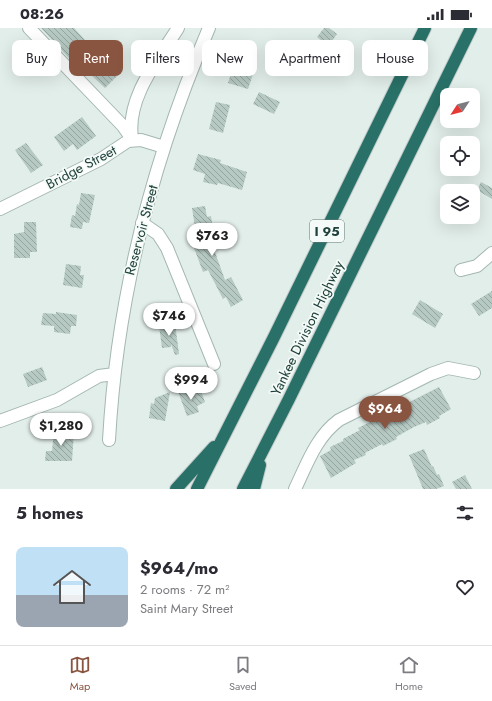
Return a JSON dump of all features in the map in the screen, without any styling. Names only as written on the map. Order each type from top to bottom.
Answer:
[{"type":"highway","name":"Yankee Division Highway","points":[[197,489],[425,28]]},
{"type":"highway","name":"Yankee Division Highway","points":[[243,489],[471,28]]},
{"type":"highway","points":[[176,489],[226,432]]},
{"type":"highway","points":[[254,489],[264,448]]},
{"type":"street","points":[[29,28],[123,126],[132,140]]},
{"type":"street","points":[[132,140],[131,120],[141,91],[178,28]]},
{"type":"street","name":"Reservoir Street","points":[[109,440],[114,374],[126,290],[142,222],[179,102],[208,28]]},
{"type":"street","name":"Bridge Street","points":[[0,209],[101,159],[132,140],[141,140],[164,147]]},
{"type":"street","points":[[142,222],[158,234],[169,252],[214,364]]},
{"type":"street","points":[[461,270],[477,266],[492,253]]},
{"type":"street","points":[[295,489],[319,439],[327,429],[339,420],[431,374],[448,368],[474,373]]},
{"type":"street","points":[[0,421],[58,400],[99,376],[114,374]]},
{"type":"building","points":[[41,28],[74,28],[85,40],[69,40],[69,58],[61,49],[61,40],[52,40]]},
{"type":"building","points":[[324,28],[329,28],[337,34],[333,40],[321,40],[317,37]]},
{"type":"building","points":[[92,76],[117,76],[105,88]]},
{"type":"building","points":[[230,76],[252,76],[248,89],[228,83]]},
{"type":"building","points":[[259,92],[280,102],[274,114],[253,104]]},
{"type":"building","points":[[216,102],[230,105],[223,133],[209,129]]},
{"type":"building","points":[[82,117],[96,136],[77,150],[73,144],[64,151],[54,137]]},
{"type":"building","points":[[26,143],[43,165],[31,173],[15,150]]},
{"type":"building","points":[[198,154],[221,160],[220,163],[247,172],[242,190],[218,183],[217,185],[203,182],[205,174],[193,170]]},
{"type":"building","points":[[481,182],[492,188],[492,199],[480,192]]},
{"type":"building","points":[[81,193],[95,195],[89,223],[83,222],[82,229],[70,227],[72,215],[75,216],[77,204],[79,205]]},
{"type":"building","points":[[205,206],[207,217],[211,216],[213,229],[207,230],[225,280],[231,277],[243,300],[231,307],[226,297],[223,299],[208,270],[203,272],[194,248],[198,247],[192,208]]},
{"type":"building","points":[[24,222],[36,222],[37,252],[30,252],[30,258],[14,258],[14,234],[24,232]]},
{"type":"building","points":[[66,264],[81,266],[80,275],[84,275],[82,288],[63,285]]},
{"type":"building","points":[[492,291],[492,308],[479,316],[471,304]]},
{"type":"building","points":[[420,300],[443,314],[435,328],[412,314]]},
{"type":"building","points":[[56,312],[77,315],[76,326],[71,326],[70,334],[54,332],[54,326],[41,325],[43,313],[56,314]]},
{"type":"building","points":[[175,323],[179,354],[175,355],[171,344],[171,347],[162,348],[159,326]]},
{"type":"building","points":[[42,367],[47,380],[28,387],[23,374]]},
{"type":"building","points":[[439,387],[451,409],[439,416],[440,418],[427,425],[426,422],[414,427],[396,437],[397,439],[383,446],[382,444],[365,453],[366,455],[354,460],[356,463],[331,478],[320,456],[331,450],[330,447],[360,430],[358,428]]},
{"type":"building","points":[[177,389],[196,393],[201,391],[205,402],[197,406],[199,412],[187,416]]},
{"type":"building","points":[[170,392],[165,421],[149,418],[151,403],[154,404],[155,398]]},
{"type":"building","points":[[54,431],[74,432],[72,461],[45,461],[46,451],[52,451]]},
{"type":"building","points":[[424,449],[432,467],[433,466],[437,475],[439,474],[444,486],[436,489],[423,489],[409,455]]},
{"type":"building","points":[[465,475],[472,489],[456,489],[452,482]]}]
